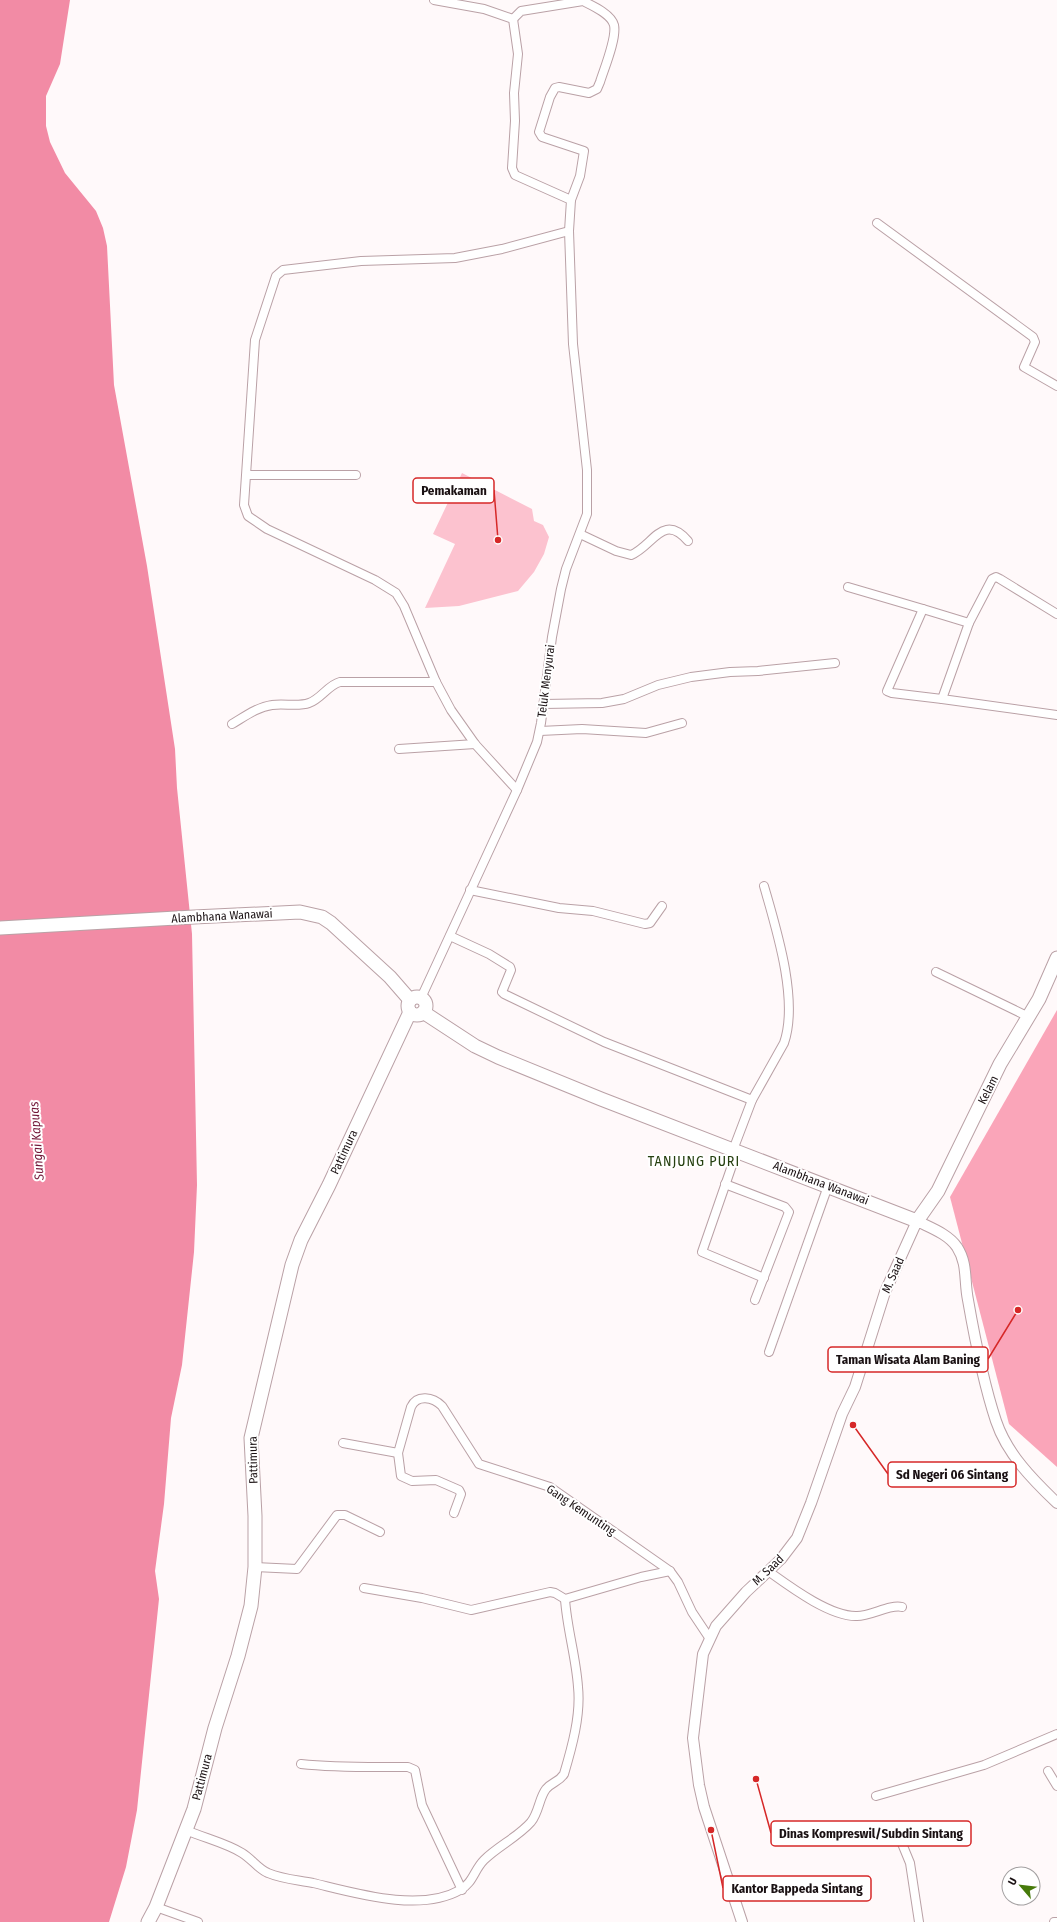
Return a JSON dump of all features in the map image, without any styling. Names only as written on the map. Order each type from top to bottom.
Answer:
[{"type":"main road","name":"Alambhana Wanawai","points":[[0,928],[300,912],[314,914],[332,922],[390,978],[414,1003],[418,1015],[423,1012],[475,1046],[498,1057],[735,1151],[917,1221]]},
{"type":"main road","name":"Kelam","points":[[917,1221],[938,1191],[1000,1064],[1029,1017],[1057,958]]},
{"type":"main road","name":"Pattimura","points":[[148,1922],[156,1907],[194,1809],[215,1728],[244,1635],[251,1606],[255,1568],[255,1509],[251,1438],[292,1265],[301,1240],[329,1185],[414,1003]]},
{"type":"street","points":[[434,0],[484,9],[513,19],[518,59],[514,93],[515,121],[512,168],[515,174],[521,178],[571,200]]},
{"type":"street","name":"Teluk Menyurai","points":[[414,1003],[450,936],[533,754],[540,731],[552,637],[561,589],[566,569],[587,514],[588,490],[573,344],[569,231],[571,200],[580,176],[584,151],[542,137],[540,132],[550,97],[555,88],[589,93],[597,89],[614,34],[614,26],[612,21],[602,12],[583,1],[577,0],[559,6],[521,11],[513,19]]},
{"type":"street","points":[[878,223],[1033,337],[1035,342],[1024,367],[1057,386]]},
{"type":"street","points":[[517,790],[475,744],[454,715],[436,682],[404,606],[396,593],[375,580],[267,529],[248,516],[244,505],[257,332],[276,276],[283,270],[361,261],[454,258],[502,249],[569,231]]},
{"type":"street","points":[[247,475],[356,475]]},
{"type":"street","points":[[580,534],[616,551],[631,555],[660,532],[666,530],[671,529],[681,533],[688,541]]},
{"type":"street","points":[[942,699],[969,623],[992,579],[996,577],[1057,614]]},
{"type":"street","points":[[848,588],[969,623]]},
{"type":"street","points":[[923,609],[887,691],[892,693],[1057,715]]},
{"type":"street","points":[[544,704],[602,703],[624,699],[658,685],[691,677],[730,672],[758,671],[835,663]]},
{"type":"street","points":[[232,724],[250,713],[267,706],[308,704],[317,699],[335,683],[436,682]]},
{"type":"street","points":[[540,731],[582,729],[646,733],[682,723]]},
{"type":"street","points":[[399,749],[475,744]]},
{"type":"street","points":[[764,886],[778,938],[787,981],[788,1017],[784,1043],[752,1100],[702,1252],[764,1278]]},
{"type":"street","points":[[470,890],[559,908],[592,911],[645,924],[650,923],[662,906]]},
{"type":"street","points":[[450,936],[489,954],[510,967],[511,970],[502,992],[504,994],[604,1042],[752,1100]]},
{"type":"street","points":[[936,972],[1029,1017]]},
{"type":"street","points":[[725,1184],[785,1207],[789,1212],[755,1300]]},
{"type":"street","points":[[769,1352],[828,1186]]},
{"type":"street","name":"Alambhana Wanawai","points":[[917,1221],[945,1236],[960,1252],[965,1264],[967,1297],[976,1346],[996,1422],[1023,1467],[1057,1503]]},
{"type":"street","name":"M. Saad","points":[[742,1922],[704,1807],[696,1765],[693,1738],[697,1691],[703,1654],[716,1626],[746,1592],[781,1559],[797,1538],[811,1503],[842,1414],[855,1386],[887,1286],[917,1221]]},
{"type":"street","name":"Gang Kemunting","points":[[454,1513],[461,1491],[436,1480],[412,1481],[403,1478],[399,1471],[398,1453],[411,1407],[414,1401],[422,1398],[434,1400],[442,1406],[479,1464],[552,1488],[670,1571],[678,1582],[692,1612],[710,1639]]},
{"type":"street","points":[[344,1443],[398,1453]]},
{"type":"street","points":[[255,1568],[296,1569],[337,1516],[345,1515],[380,1532]]},
{"type":"street","points":[[364,1588],[422,1598],[471,1610],[550,1592],[555,1593],[565,1599],[641,1577],[670,1571]]},
{"type":"street","points":[[768,1571],[818,1604],[840,1614],[856,1616],[870,1615],[897,1606],[902,1607]]},
{"type":"street","points":[[186,1830],[240,1852],[257,1867],[270,1874],[389,1899],[434,1901],[462,1890],[472,1880],[477,1868],[484,1860],[530,1823],[538,1811],[545,1790],[560,1780],[564,1774],[576,1723],[579,1689],[566,1618],[565,1599]]},
{"type":"street","points":[[876,1796],[984,1765],[1057,1734]]},
{"type":"street","points":[[301,1764],[337,1768],[350,1766],[408,1767],[415,1770],[422,1805],[462,1890]]},
{"type":"street","points":[[1048,1771],[1057,1786]]},
{"type":"street","points":[[896,1829],[910,1863],[919,1922]]},
{"type":"street","points":[[156,1907],[198,1922]]},
{"type":"shaded area","points":[[462,473],[532,509],[534,521],[543,525],[549,537],[544,554],[534,572],[518,591],[459,606],[425,608],[455,544],[433,534]]},
{"type":"shaded area","points":[[1057,1010],[1057,1467],[1009,1424],[950,1197]]},
{"type":"water","name":"Sungai Kapuas","points":[[0,0],[70,0],[60,64],[46,96],[46,126],[50,142],[65,173],[96,211],[103,228],[107,246],[114,385],[147,566],[175,749],[177,788],[192,934],[197,1185],[194,1252],[182,1365],[171,1418],[164,1504],[155,1571],[159,1599],[137,1810],[126,1867],[109,1922],[0,1922]]},
{"type":"place","name":"Pemakaman","points":[[498,540]]},
{"type":"place","name":"Taman Wisata Alam Baning","points":[[1018,1310]]},
{"type":"place","name":"Sd Negeri 06 Sintang","points":[[853,1425]]},
{"type":"place","name":"Dinas Kompreswil/Subdin Sintang","points":[[756,1779]]},
{"type":"place","name":"Kantor Bappeda Sintang","points":[[711,1830]]},
{"type":"district","name":"TANJUNG PURI","points":[[694,1161]]}]
